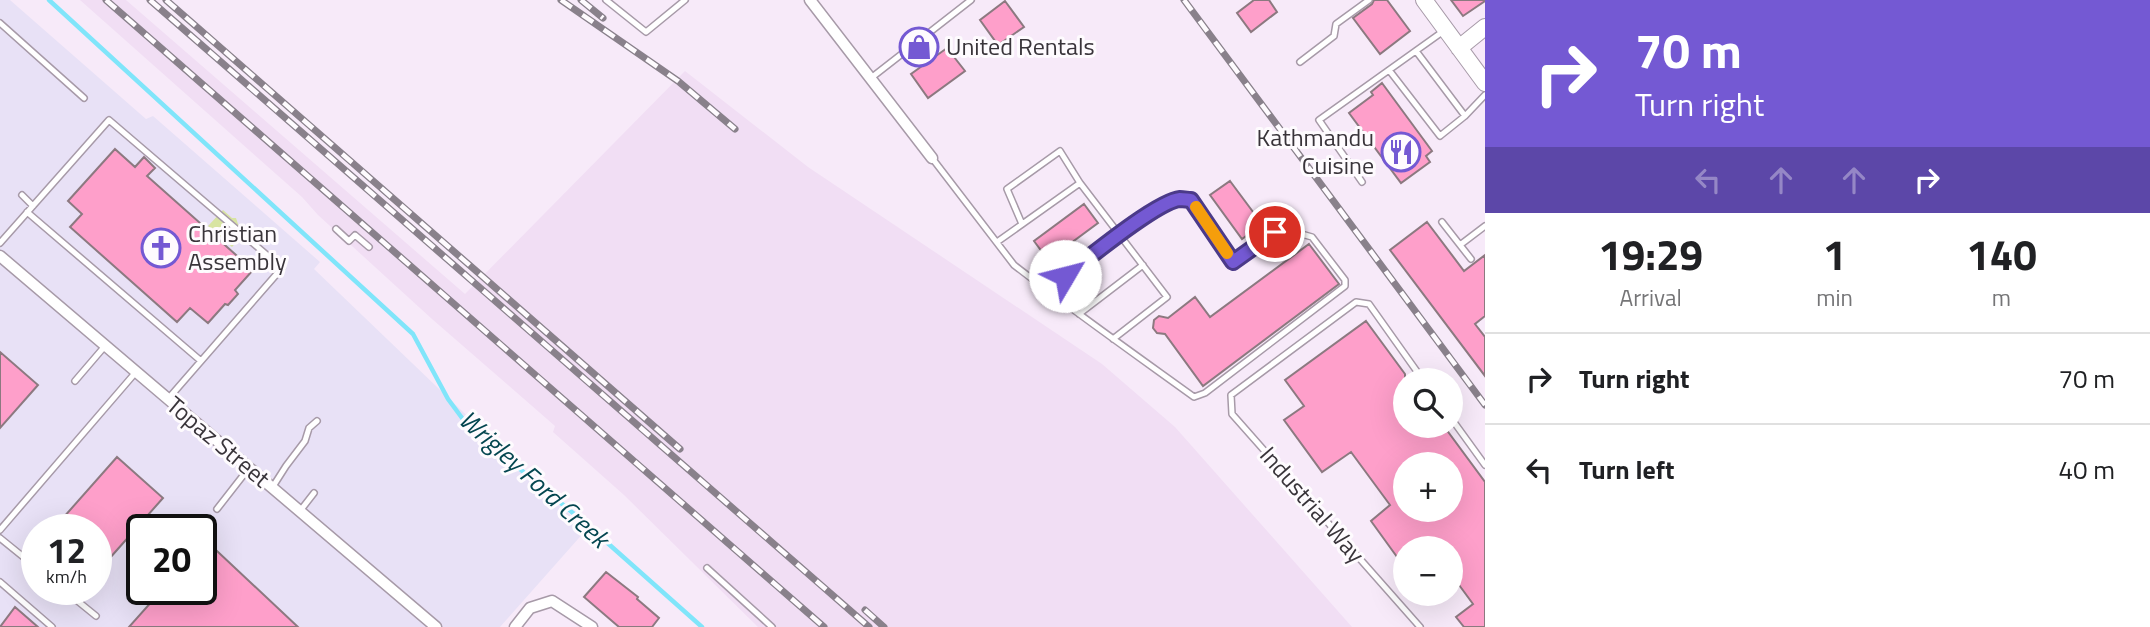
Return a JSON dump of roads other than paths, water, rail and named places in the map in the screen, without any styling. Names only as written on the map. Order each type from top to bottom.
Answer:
[{"type":"main road","points":[[1424,0],[1485,83]]},
{"type":"main road","points":[[1459,48],[1485,27]]},
{"type":"street","points":[[810,0],[932,158]]},
{"type":"street","name":"Topaz Street","points":[[0,256],[436,627]]},
{"type":"street","points":[[515,627],[530,608],[552,601],[592,627]]},
{"type":"lane","points":[[606,0],[646,32],[685,0]]},
{"type":"lane","points":[[870,78],[971,0]]},
{"type":"lane","points":[[1300,62],[1334,36],[1336,24],[1369,0]]},
{"type":"lane","points":[[0,23],[84,98]]},
{"type":"lane","points":[[1362,182],[1319,120],[1446,30]]},
{"type":"lane","points":[[1416,51],[1465,116]]},
{"type":"lane","points":[[1389,70],[1440,136],[1485,95]]},
{"type":"lane","points":[[0,243],[109,121],[282,268],[167,399]]},
{"type":"lane","points":[[1022,224],[1007,189],[1060,151],[1080,183],[1167,297],[1113,339]]},
{"type":"lane","points":[[932,158],[1014,265],[1046,290],[1194,397],[1205,393],[1345,286],[1345,280],[1312,237],[1291,231],[1275,232],[1233,262],[1191,200],[1179,199],[1120,234],[1046,290]]},
{"type":"lane","points":[[997,242],[1080,183]]},
{"type":"lane","points":[[22,195],[33,206]]},
{"type":"lane","points":[[27,212],[201,361]]},
{"type":"lane","points":[[1442,222],[1471,259]]},
{"type":"lane","points":[[1460,245],[1485,226]]},
{"type":"lane","points":[[336,229],[349,241],[355,235],[369,247]]},
{"type":"lane","points":[[1079,314],[1143,265]]},
{"type":"lane","name":"Industrial Way","points":[[1414,368],[1369,304],[1356,302],[1231,395],[1232,414],[1420,627]]},
{"type":"lane","points":[[75,381],[105,346]]},
{"type":"lane","points":[[0,530],[136,372]]},
{"type":"lane","points":[[272,488],[305,441],[309,428],[317,421]]},
{"type":"lane","points":[[1463,435],[1485,466]]},
{"type":"lane","points":[[218,509],[249,468]]},
{"type":"lane","points":[[299,511],[314,493]]},
{"type":"lane","points":[[0,538],[21,555]]},
{"type":"lane","points":[[707,568],[772,627]]},
{"type":"lane","points":[[1,586],[52,627]]},
{"type":"lane","points":[[83,605],[96,615]]},
{"type":"waterway","name":"Wrigley Ford Creek","points":[[49,0],[413,334],[448,399],[468,426],[585,523],[702,627]]},
{"type":"railway","points":[[106,0],[824,627]]},
{"type":"railway","points":[[150,0],[869,627]]},
{"type":"railway","points":[[166,0],[680,449]]},
{"type":"railway","points":[[561,0],[678,81],[735,129]]},
{"type":"railway","points":[[581,0],[603,18]]},
{"type":"railway","points":[[1184,0],[1485,405]]},
{"type":"railway","points":[[865,610],[884,627]]},
{"type":"place","name":"United Rentals","points":[[919,47]]},
{"type":"place","name":"Kathmandu Cuisine","points":[[1401,152]]},
{"type":"place","name":"Christian Assembly","points":[[161,248]]}]
